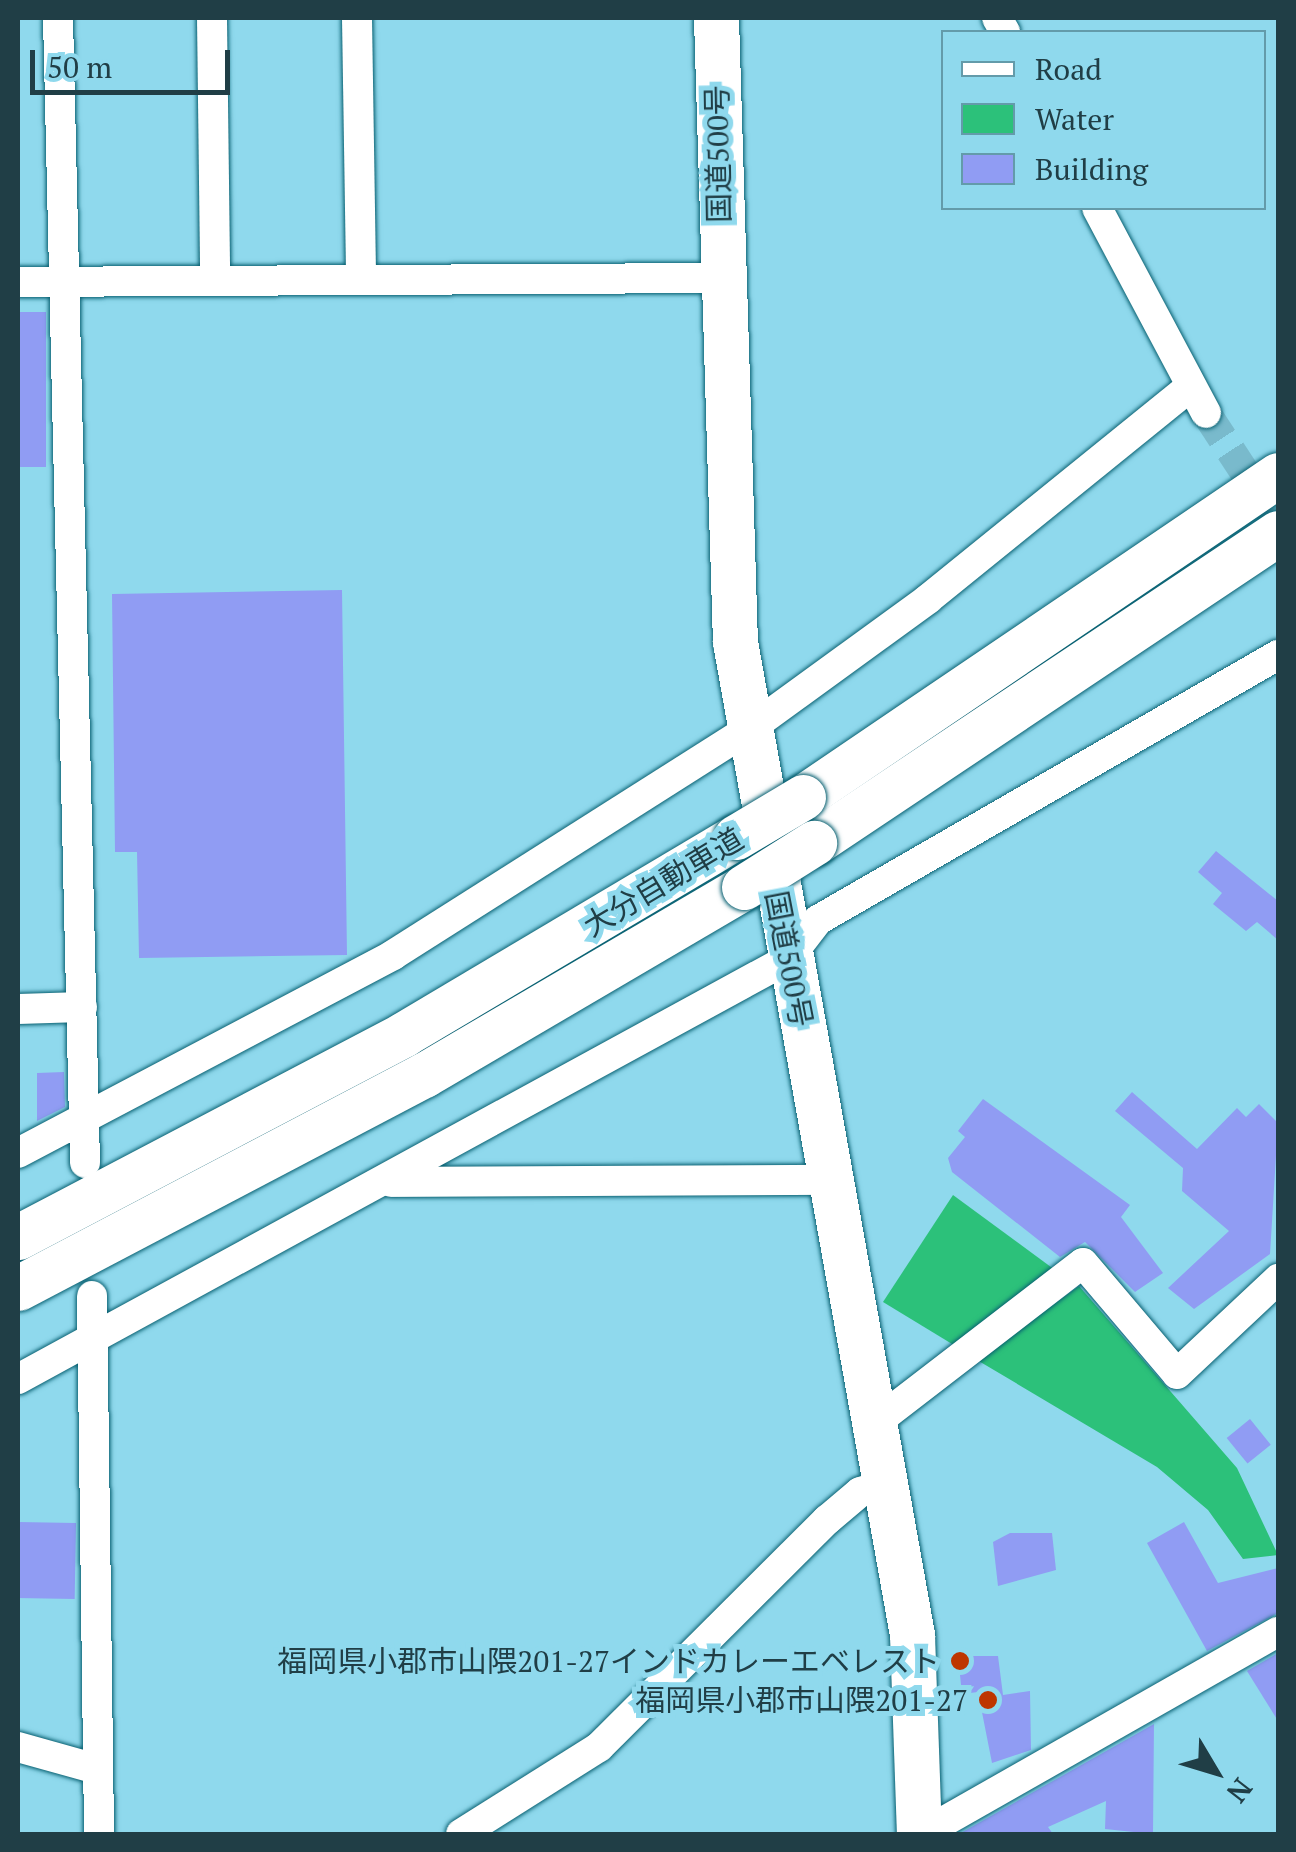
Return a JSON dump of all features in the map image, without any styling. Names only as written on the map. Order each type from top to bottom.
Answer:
[{"type":"highway","name":"国道500号","points":[[716,18],[726,547],[748,730],[912,1635],[920,1834]]},
{"type":"highway","points":[[904,732],[1278,443]]},
{"type":"highway","name":"大分自動車道","points":[[18,1237],[404,1034],[736,838],[904,732],[1278,476]]},
{"type":"highway","name":"大分自動車道","points":[[18,1288],[424,1075],[744,887],[1278,536]]},
{"type":"street","points":[[58,18],[69,282],[85,1163]]},
{"type":"street","points":[[212,18],[216,278]]},
{"type":"street","points":[[357,18],[361,274]]},
{"type":"street","points":[[1098,210],[1206,413]]},
{"type":"street","points":[[18,282],[361,274],[719,278]]},
{"type":"street","points":[[18,1154],[85,1122],[394,954],[748,730],[928,600],[1191,386]]},
{"type":"street","points":[[18,1379],[388,1182],[788,959],[818,920],[1278,655]]},
{"type":"street","points":[[18,1009],[82,1007]]},
{"type":"street","points":[[388,1182],[828,1180]]},
{"type":"street","points":[[876,1423],[1082,1262],[1177,1374],[1278,1279]]},
{"type":"street","points":[[92,1296],[99,1834]]},
{"type":"street","points":[[461,1834],[599,1747],[828,1520],[860,1492],[886,1484]]},
{"type":"street","points":[[920,1834],[1278,1632]]},
{"type":"street","points":[[18,1747],[97,1769]]},
{"type":"water","points":[[953,1195],[1055,1270],[957,1347],[883,1302]]},
{"type":"water","points":[[1079,1286],[1237,1468],[1278,1555],[1243,1559],[1208,1510],[1157,1467],[977,1360]]},
{"type":"building","points":[[18,312],[46,312],[46,467],[18,467]]},
{"type":"building","points":[[342,590],[347,955],[139,958],[137,852],[115,852],[112,594]]},
{"type":"building","points":[[1216,851],[1278,901],[1278,940],[1257,922],[1246,931],[1213,904],[1222,893],[1198,872]]},
{"type":"building","points":[[64,1072],[65,1107],[37,1121],[37,1073]]},
{"type":"building","points":[[1132,1092],[1197,1149],[1237,1108],[1246,1117],[1259,1104],[1278,1123],[1270,1254],[1194,1309],[1168,1288],[1229,1231],[1182,1191],[1183,1168],[1115,1111]]},
{"type":"building","points":[[983,1099],[1130,1205],[1121,1217],[1163,1273],[1135,1292],[1085,1242],[1060,1257],[952,1172],[948,1158],[965,1137],[958,1131]]},
{"type":"building","points":[[1250,1419],[1271,1445],[1247,1464],[1227,1438]]},
{"type":"building","points":[[18,1522],[76,1523],[75,1599],[18,1598]]},
{"type":"building","points":[[1184,1522],[1218,1583],[1278,1568],[1278,1613],[1207,1651],[1147,1543]]},
{"type":"building","points":[[1010,1533],[1052,1533],[1056,1570],[998,1586],[993,1542]]},
{"type":"building","points":[[1278,1653],[1278,1721],[1247,1671]]},
{"type":"building","points":[[958,1656],[998,1656],[1003,1695],[1030,1691],[1031,1750],[992,1763],[978,1692],[962,1694]]},
{"type":"building","points":[[1154,1724],[1153,1834],[1105,1829],[1106,1801],[1048,1827],[1053,1834],[959,1834]]},
{"type":"tunnel","points":[[1206,413],[1278,523]]},
{"type":"place","name":"福岡県小郡市山隈201-27インドカレーエベレスト","points":[[960,1661]]},
{"type":"place","name":"福岡県小郡市山隈201-27","points":[[988,1700]]}]
